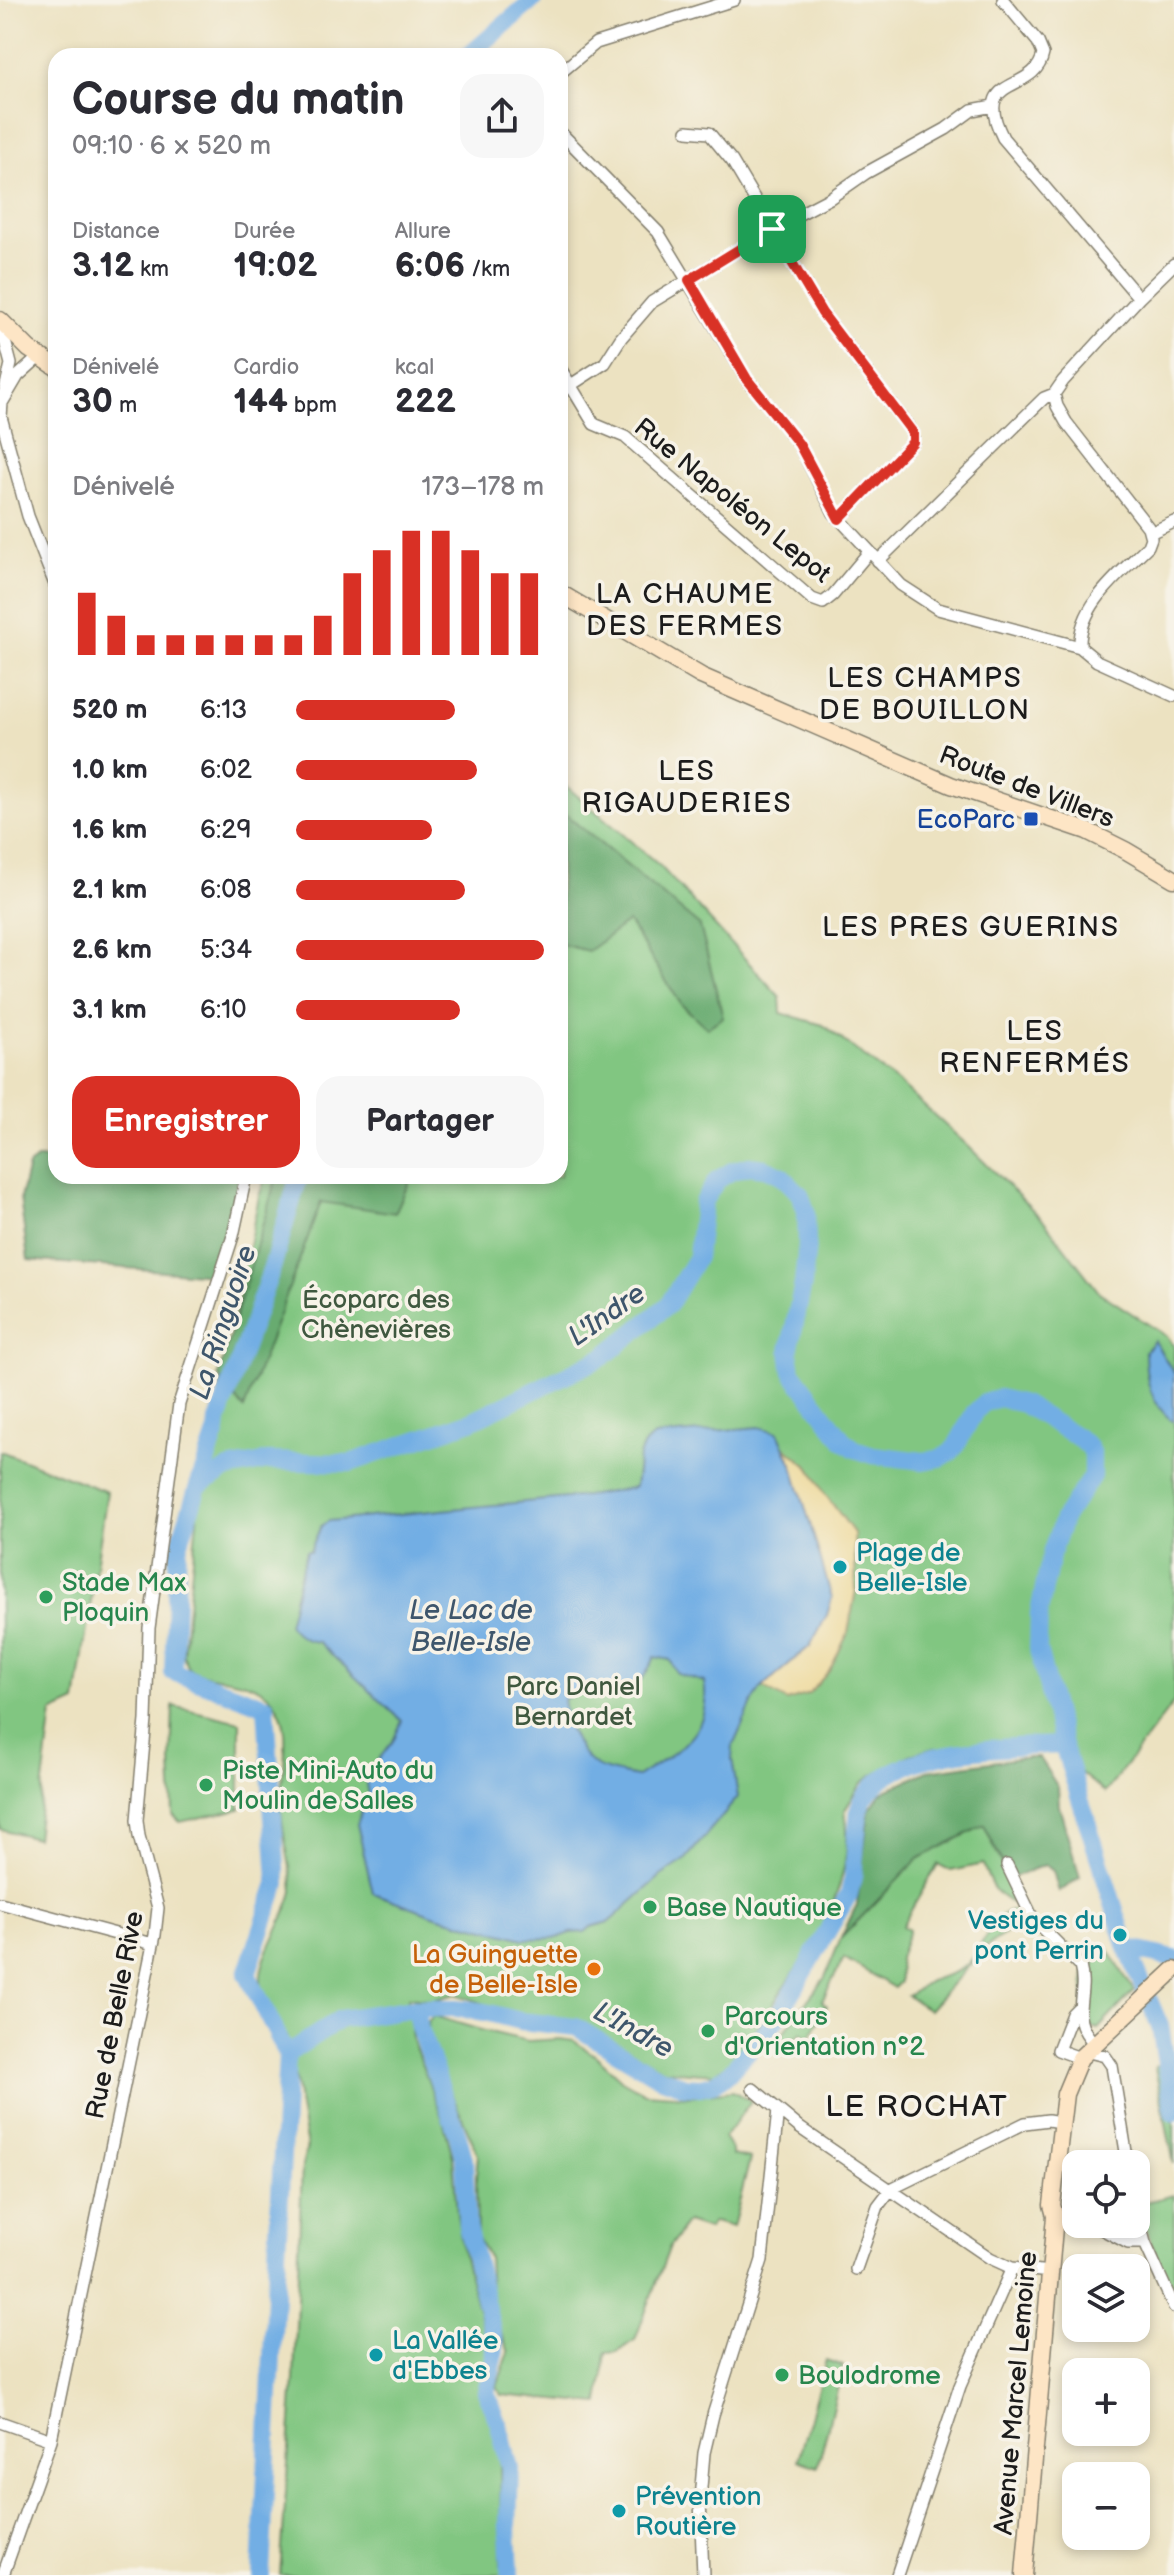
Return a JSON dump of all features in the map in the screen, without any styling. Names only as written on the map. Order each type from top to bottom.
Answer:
[{"type":"main road","points":[[0,321],[48,362]]},
{"type":"main road","name":"Route de Villers","points":[[568,598],[701,676],[951,785],[1087,831],[1174,879]]},
{"type":"main road","name":"Avenue Marcel Lemoine","points":[[1024,2575],[1055,2216],[1052,2205],[1065,2094],[1088,2051],[1174,1970]]},
{"type":"main road","name":"Avenue Marcel Lemoine","points":[[1055,2216],[1060,2206],[1073,2095],[1088,2051]]},
{"type":"street","points":[[568,66],[596,43],[734,0]]},
{"type":"street","points":[[1003,0],[1038,42],[1043,54],[1042,61],[1035,69],[1000,93],[993,106],[993,118],[1003,138],[1139,298]]},
{"type":"street","points":[[568,387],[605,363],[621,338],[652,302],[772,229],[830,198],[866,173],[946,129],[972,110],[993,106]]},
{"type":"street","points":[[687,131],[709,133],[732,161],[822,313],[913,433],[913,442],[839,519]]},
{"type":"street","points":[[568,140],[658,232],[747,379],[799,444],[839,519],[901,585],[938,609],[1080,647],[1097,661],[1174,696]]},
{"type":"street","points":[[874,557],[1044,398],[1054,394],[1139,298],[1174,264]]},
{"type":"street","points":[[0,321],[11,364]]},
{"type":"street","points":[[34,353],[17,356],[11,364],[0,417],[28,516],[48,567]]},
{"type":"street","points":[[2,403],[34,353]]},
{"type":"street","name":"Rue Napoléon Lepot","points":[[568,393],[594,424],[625,437],[812,599],[823,603],[874,557]]},
{"type":"street","points":[[1054,394],[1057,406],[1080,442],[1150,533],[1148,546],[1098,597],[1085,617],[1080,647]]},
{"type":"street","points":[[1150,533],[1174,522]]},
{"type":"street","name":"Rue de Belle Rive","points":[[3,2575],[51,2440],[153,1944],[158,1908],[137,1820],[146,1720],[149,1628],[179,1404],[233,1236],[244,1184]]},
{"type":"street","points":[[1007,1865],[1033,1919],[1080,1966],[1082,1988],[1078,2008],[1088,2051]]},
{"type":"street","points":[[0,1903],[153,1944]]},
{"type":"street","points":[[1078,2008],[1072,2014],[1058,2050],[1088,2051],[1105,2056],[1112,2066],[1126,2150]]},
{"type":"street","points":[[753,2089],[800,2128],[990,2258],[1012,2268],[1050,2272]]},
{"type":"street","points":[[703,2575],[700,2499],[704,2453],[762,2260],[778,2110]]},
{"type":"street","points":[[856,2269],[878,2206],[891,2189],[1025,2123],[1060,2122]]},
{"type":"street","points":[[1055,2216],[1062,2217]]},
{"type":"street","points":[[1119,2238],[1128,2243],[1145,2243]]},
{"type":"street","points":[[1144,2238],[1174,2307]]},
{"type":"street","points":[[897,2575],[960,2386],[1012,2268]]},
{"type":"street","points":[[0,2422],[51,2440]]},
{"type":"green space","name":"Parc Daniel Bernardet","points":[[568,788],[660,866],[780,997],[781,1013],[823,1025],[901,1085],[1045,1222],[1099,1292],[1168,1337],[1174,1347],[1174,1702],[1105,1793],[1040,1739],[1008,1747],[934,1748],[910,1755],[872,1775],[861,1784],[845,1810],[845,1860],[840,1884],[821,1928],[751,2036],[715,2074],[663,2070],[580,2021],[511,2013],[456,1994],[432,2000],[408,1997],[412,2039],[443,2120],[453,2157],[464,2257],[490,2353],[483,2375],[481,2397],[496,2422],[500,2449],[501,2565],[505,2575],[280,2575],[294,2379],[302,2166],[307,2147],[287,2035],[280,2032],[274,2023],[261,1981],[268,1949],[293,1891],[281,1806],[284,1723],[272,1699],[263,1691],[239,1681],[194,1671],[188,1667],[183,1655],[199,1501],[205,1491],[202,1477],[263,1184],[568,1184]]},
{"type":"green space","points":[[568,817],[700,926],[723,1017],[707,1028],[681,1004],[628,922],[588,951],[568,946]]},
{"type":"green space","points":[[37,1159],[48,1159],[48,1184],[237,1184],[226,1233],[211,1275],[28,1260],[20,1198],[28,1166]]},
{"type":"green space","points":[[275,1184],[408,1184],[395,1213],[321,1202],[244,1409],[218,1376]]},
{"type":"green space","name":"Stade Max Ploquin","points":[[0,1451],[107,1492],[76,1702],[52,1713],[36,1838],[0,1829]]},
{"type":"green space","name":"Piste Mini-Auto du Moulin de Salles","points":[[173,1706],[240,1722],[240,1809],[180,1822],[173,1815]]},
{"type":"green space","points":[[1039,1758],[1058,1787],[1059,1806],[1080,1877],[1059,1892],[1053,1871],[1045,1865],[1010,1878],[984,1825],[918,1859],[841,1938],[857,1904],[869,1810],[881,1793],[927,1771]]},
{"type":"green space","points":[[984,1825],[1019,1900],[1012,1903],[996,1892],[983,1864],[951,1871],[938,1864],[902,1926],[909,1930],[899,1958],[900,1982],[894,1988],[844,1958],[822,2001],[827,2006],[810,2037],[801,2032],[797,2038],[793,2037],[783,2052],[774,2045],[825,1977],[841,1938],[918,1859]]},
{"type":"green space","points":[[1011,1910],[1025,1910],[1028,1916],[984,1949],[929,2010],[907,1996],[928,1982],[968,1964],[998,1919]]},
{"type":"green space","points":[[1108,1949],[1134,1991],[1098,2029],[1089,2026],[1083,2009],[1085,1973]]},
{"type":"green space","points":[[434,2016],[528,2041],[574,2041],[622,2080],[645,2093],[689,2096],[733,2091],[751,2101],[724,2138],[732,2155],[750,2159],[733,2227],[713,2222],[708,2229],[687,2222],[670,2246],[635,2340],[617,2352],[606,2353],[599,2404],[501,2395],[497,2386],[509,2352],[491,2307],[488,2257],[477,2236],[478,2154],[437,2061],[428,2031],[428,2021]]},
{"type":"green space","points":[[1174,2059],[1174,2164],[1155,2067]]},
{"type":"green space","points":[[1174,2195],[1172,2291],[1149,2238],[1150,2201]]},
{"type":"green space","points":[[826,2360],[843,2366],[818,2467],[798,2460]]},
{"type":"sand","name":"Plage de Belle-Isle","points":[[785,1447],[810,1468],[854,1533],[856,1590],[848,1633],[830,1670],[809,1694],[787,1701],[762,1687],[810,1646],[793,1466]]},
{"type":"water","points":[[1154,1341],[1174,1373],[1174,1422],[1159,1408],[1150,1390],[1145,1351]]},
{"type":"water","name":"Le Lac de Belle-Isle","points":[[759,1427],[778,1432],[793,1466],[832,1598],[827,1615],[810,1646],[762,1687],[752,1703],[733,1746],[738,1797],[685,1860],[661,1876],[609,1922],[585,1932],[557,1938],[524,1939],[439,1917],[373,1893],[357,1824],[368,1795],[365,1777],[393,1741],[402,1721],[318,1642],[301,1637],[288,1624],[306,1551],[310,1551],[321,1526],[329,1521],[587,1496],[631,1488],[635,1486],[641,1451],[655,1436]],"holes":[[[655,1657],[670,1660],[678,1674],[704,1682],[703,1716],[697,1729],[677,1750],[637,1777],[593,1764],[572,1734],[563,1699],[586,1691],[614,1691],[618,1697],[640,1681]]]},
{"type":"waterway","name":"La Ringuoire","points":[[477,48],[533,0]]},
{"type":"waterway","name":"L'Indre","points":[[261,2575],[287,2054],[247,1974],[277,1883],[266,1706],[173,1672],[178,1548],[198,1486],[228,1469],[268,1461],[350,1463],[471,1421],[603,1357],[668,1305],[697,1257],[703,1202],[717,1180],[732,1171],[749,1166],[765,1168],[781,1175],[800,1194],[806,1211],[807,1244],[803,1284],[789,1351],[792,1372],[843,1440],[855,1449],[873,1455],[923,1461],[940,1458],[956,1446],[974,1413],[984,1403],[999,1398],[1023,1404],[1077,1437],[1092,1454],[1092,1476],[1063,1519],[1052,1551],[1039,1612],[1038,1650],[1063,1745],[1127,1948],[1160,2026],[1174,2112]]},
{"type":"waterway","name":"La Ringuoire","points":[[198,1486],[272,1268],[297,1184]]},
{"type":"waterway","name":"L'Indre","points":[[510,2575],[510,2468],[498,2422],[486,2392],[495,2342],[467,2226],[464,2159],[415,2008],[456,2008],[520,2021],[576,2027],[657,2076],[685,2086],[713,2084],[727,2075],[777,2019],[849,1894],[859,1809],[872,1788],[892,1772],[918,1761],[948,1754],[1063,1745]]},
{"type":"waterway","points":[[1127,1948],[1174,1959]]},
{"type":"waterway","name":"L'Indre","points":[[287,2054],[340,2019],[415,2008]]},
{"type":"place","name":"EcoParc","points":[[1031,819]]},
{"type":"place","name":"Plage de Belle-Isle","points":[[840,1567]]},
{"type":"place","name":"Stade Max Ploquin","points":[[46,1597]]},
{"type":"place","name":"Piste Mini-Auto du Moulin de Salles","points":[[206,1785]]},
{"type":"place","name":"Base Nautique","points":[[650,1907]]},
{"type":"place","name":"Vestiges du pont Perrin","points":[[1120,1935]]},
{"type":"place","name":"La Guinguette de Belle-Isle","points":[[594,1969]]},
{"type":"place","name":"Parcours d'Orientation n°2","points":[[708,2031]]},
{"type":"place","name":"La Vallée d'Ebbes","points":[[376,2355]]},
{"type":"place","name":"Boulodrome","points":[[782,2375]]},
{"type":"place","name":"Prévention Routière","points":[[619,2511]]},
{"type":"district","name":"LA CHAUME DES FERMES","points":[[685,609]]},
{"type":"district","name":"LES CHAMPS DE BOUILLON","points":[[925,693]]},
{"type":"district","name":"LES RIGAUDERIES","points":[[687,786]]},
{"type":"district","name":"LES PRES GUERINS","points":[[971,926]]},
{"type":"district","name":"LES RENFERMÉS","points":[[1035,1046]]},
{"type":"district","name":"LE ROCHAT","points":[[917,2106]]},
{"type":"route","points":[[772,229],[822,313],[913,433],[913,442],[839,519],[799,444],[747,379],[689,280],[772,229]]},
{"type":"park label","name":"Écoparc des Chènevières","points":[[376,1314]]}]
